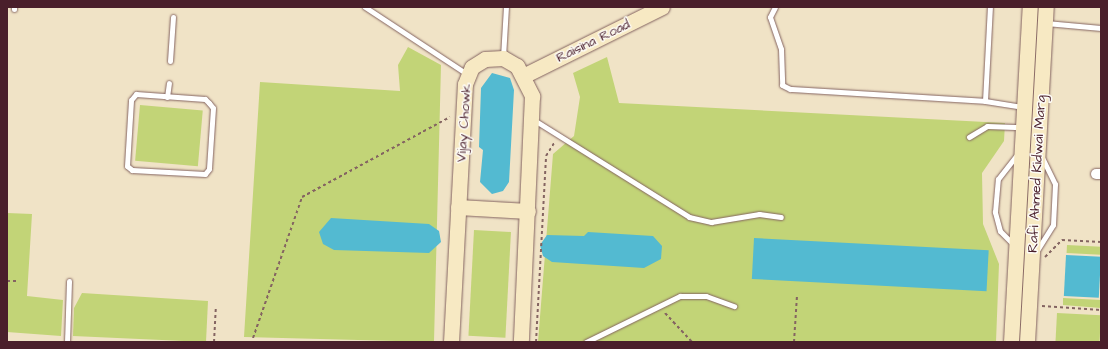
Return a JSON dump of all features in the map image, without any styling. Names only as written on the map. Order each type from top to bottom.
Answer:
[{"type":"main road","name":"Raisina Road","points":[[523,76],[662,7]]},
{"type":"main road","name":"Rafi Ahmed Kidwai Marg","points":[[1011,342],[1030,7]]},
{"type":"main road","name":"Rafi Ahmed Kidwai Marg","points":[[1028,342],[1038,261],[1038,149],[1046,7]]},
{"type":"main road","name":"Vijay Chowk","points":[[451,342],[464,111],[468,75],[485,59],[503,58]]},
{"type":"main road","points":[[503,58],[517,66],[532,96],[521,342]]},
{"type":"main road","points":[[458,207],[528,211]]},
{"type":"lane","points":[[366,7],[468,75]]},
{"type":"lane","points":[[503,58],[506,7]]},
{"type":"lane","points":[[775,7],[770,17],[781,49],[782,85],[790,89],[985,101],[1024,107]]},
{"type":"lane","points":[[985,101],[990,7]]},
{"type":"lane","points":[[170,61],[173,17]]},
{"type":"lane","points":[[1045,23],[1101,28]]},
{"type":"lane","points":[[168,97],[169,83]]},
{"type":"lane","points":[[136,94],[168,97],[205,99],[213,108],[209,169],[205,174],[132,170],[127,166],[130,100],[136,94]]},
{"type":"lane","points":[[532,119],[689,217],[711,222],[759,214],[781,217]]},
{"type":"lane","points":[[969,137],[986,126],[1023,128]]},
{"type":"lane","points":[[1016,248],[1000,231],[995,212],[1002,170],[1022,148]]},
{"type":"lane","points":[[67,342],[69,281]]},
{"type":"lane","points":[[586,342],[680,296],[706,296],[734,306]]},
{"type":"path","points":[[253,338],[302,197],[430,126],[464,111]]},
{"type":"path","points":[[536,342],[546,156],[555,142]]},
{"type":"path","points":[[1038,261],[1044,258],[1062,240],[1101,242]]},
{"type":"path","points":[[7,280],[16,281]]},
{"type":"path","points":[[794,342],[796,296]]},
{"type":"path","points":[[1040,313],[1041,299]]},
{"type":"path","points":[[1041,306],[1101,310]]},
{"type":"path","points":[[214,342],[216,308]]},
{"type":"path","points":[[665,313],[692,342]]},
{"type":"green space","points":[[408,47],[441,65],[434,342],[244,337],[260,82],[400,91],[398,65]]},
{"type":"green space","points":[[607,57],[619,103],[1005,123],[1004,141],[982,173],[983,224],[999,264],[996,342],[538,342],[553,154],[574,136],[580,97],[573,73]]},
{"type":"green space","points":[[140,105],[203,110],[198,166],[135,161]]},
{"type":"green space","points":[[7,213],[32,214],[27,296],[63,300],[61,336],[7,332]]},
{"type":"green space","points":[[474,230],[511,232],[505,338],[468,336]]},
{"type":"green space","points":[[1067,245],[1101,247],[1101,255],[1067,253]]},
{"type":"green space","points":[[82,293],[208,301],[206,342],[73,336],[74,308]]},
{"type":"green space","points":[[1063,298],[1101,300],[1101,308],[1063,305]]},
{"type":"green space","points":[[1057,313],[1101,315],[1100,342],[1055,342]]},
{"type":"water","points":[[492,73],[510,78],[514,90],[509,182],[503,191],[492,194],[480,182],[483,150],[479,147],[481,88]]},
{"type":"water","points":[[331,218],[429,224],[439,231],[441,242],[429,253],[334,250],[323,244],[319,232]]},
{"type":"water","points":[[588,232],[653,236],[662,246],[661,259],[644,268],[552,262],[543,256],[540,245],[547,235],[584,236]]},
{"type":"water","points":[[754,238],[989,250],[987,291],[752,279]]},
{"type":"water","points":[[1066,255],[1101,257],[1099,298],[1064,296]]}]
